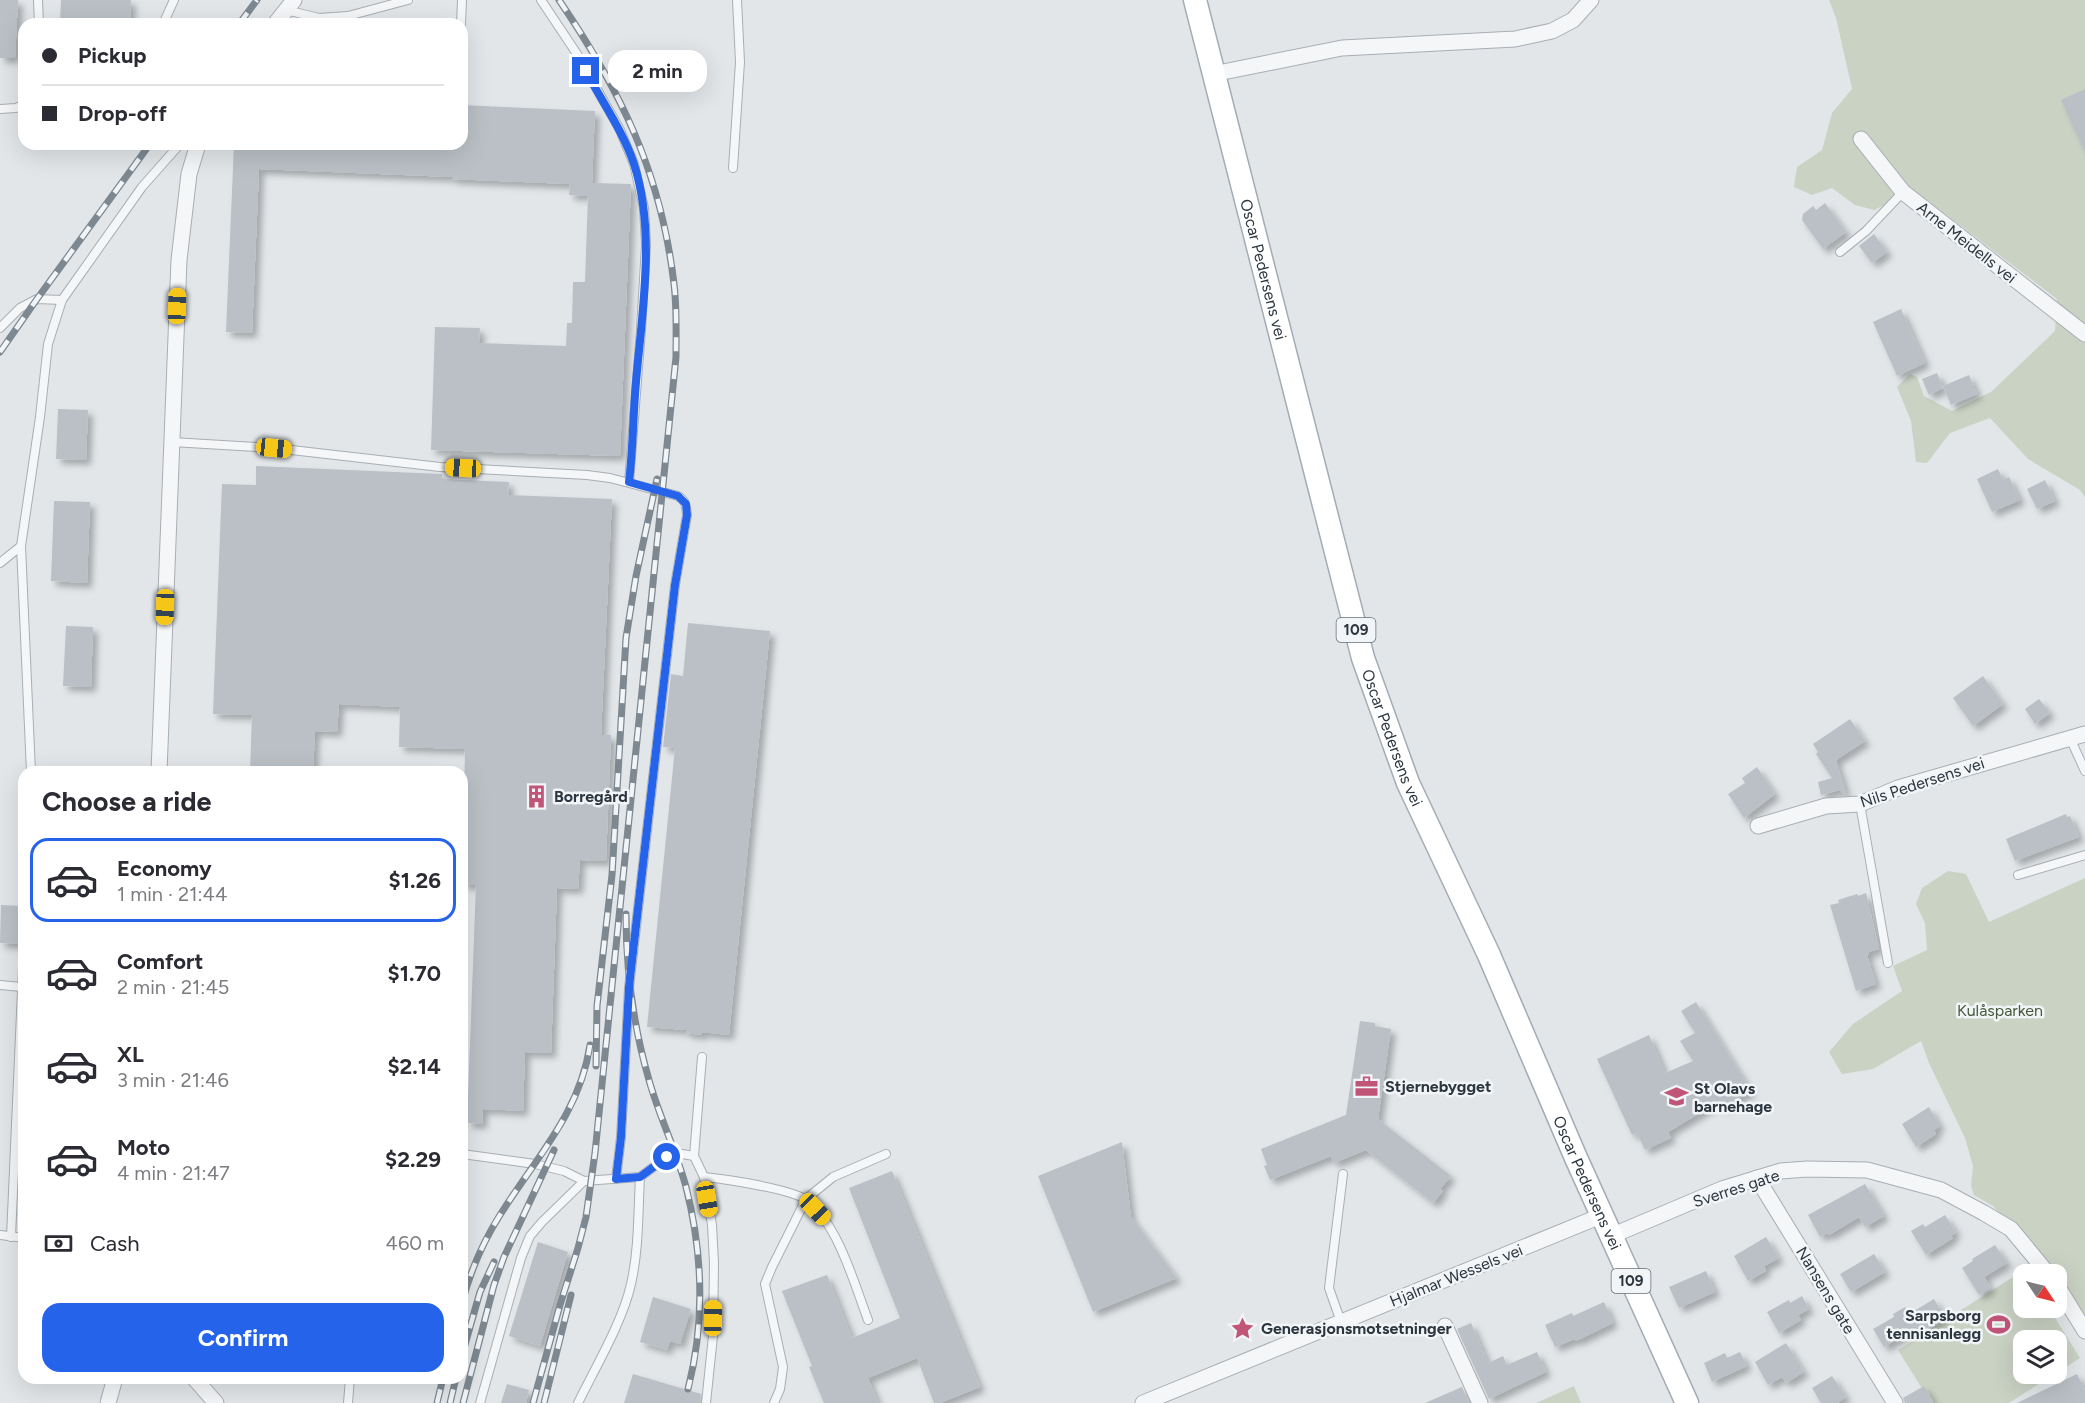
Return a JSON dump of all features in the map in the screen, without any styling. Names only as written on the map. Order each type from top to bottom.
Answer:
[{"type":"main road","name":"Oscar Pedersens vei","points":[[1195,0],[1360,647],[1376,698],[1408,783],[1490,955],[1607,1226],[1687,1403]]},
{"type":"street","points":[[1214,74],[1342,48],[1515,39],[1552,31],[1573,20],[1592,0]]},
{"type":"street","points":[[280,18],[290,5]]},
{"type":"street","name":"Arne Meidells vei","points":[[1861,139],[1903,192],[2085,334]]},
{"type":"street","points":[[159,766],[179,260],[189,174],[196,150]]},
{"type":"street","name":"Nils Pedersens vei","points":[[1758,826],[1826,806],[1860,804],[1898,788],[2078,736]]},
{"type":"street","name":"Sverres gate","points":[[1607,1226],[1757,1178],[1790,1171],[1867,1170],[1941,1190],[2011,1229],[2040,1264]]},
{"type":"street","name":"Nansens gate","points":[[1757,1178],[1895,1403]]},
{"type":"street","name":"Hjalmar Wessels vei","points":[[1143,1403],[1341,1322],[1607,1226]]},
{"type":"street","points":[[2067,1302],[2085,1331]]},
{"type":"street","points":[[1446,1326],[1480,1403]]},
{"type":"street","points":[[108,1403],[113,1384]]},
{"type":"street","points":[[199,1384],[216,1403]]},
{"type":"lane","points":[[38,0],[39,18]]},
{"type":"lane","points":[[166,18],[174,0]]},
{"type":"lane","points":[[290,5],[319,18],[348,16],[408,0]]},
{"type":"lane","points":[[461,18],[462,0]]},
{"type":"lane","points":[[540,0],[577,54],[620,130],[634,164],[644,208],[642,309],[635,386],[633,453],[629,482]]},
{"type":"lane","points":[[733,168],[740,62],[737,0]]},
{"type":"lane","points":[[0,109],[18,107]]},
{"type":"lane","points":[[31,766],[21,546],[48,344],[62,300],[142,187],[175,150]]},
{"type":"lane","points":[[1840,252],[1866,231],[1903,192]]},
{"type":"lane","points":[[0,328],[20,308],[37,299],[62,300]]},
{"type":"lane","points":[[172,442],[274,448],[440,467],[587,475],[629,482],[678,496],[686,504],[687,515],[675,585],[629,987],[621,1137],[616,1179]]},
{"type":"lane","points":[[0,563],[21,546]]},
{"type":"lane","points":[[2078,736],[2085,771]]},
{"type":"lane","points":[[1860,804],[1888,963]]},
{"type":"lane","points":[[2018,875],[2085,855]]},
{"type":"lane","points":[[0,985],[18,987]]},
{"type":"lane","points":[[702,1057],[694,1156],[704,1177],[712,1225],[714,1263],[713,1336],[706,1403]]},
{"type":"lane","points":[[11,1237],[18,1078]]},
{"type":"lane","points":[[468,1155],[535,1164],[564,1171],[584,1181],[640,1177],[667,1157],[682,1154],[694,1156]]},
{"type":"lane","points":[[774,1403],[780,1389],[783,1367],[765,1284],[806,1199],[832,1177],[886,1154]]},
{"type":"lane","points":[[1341,1322],[1329,1288],[1343,1174]]},
{"type":"lane","points":[[578,1403],[620,1315],[631,1285],[636,1257],[640,1177]]},
{"type":"lane","points":[[704,1177],[734,1180],[806,1199],[832,1230],[868,1320]]},
{"type":"lane","points":[[480,1403],[521,1258],[530,1236],[542,1221],[584,1181]]},
{"type":"lane","points":[[0,1235],[18,1238]]},
{"type":"lane","points":[[348,1403],[350,1384]]},
{"type":"green space","points":[[1829,0],[2085,0],[2085,497],[2080,490],[2028,459],[1990,418],[1950,433],[1927,463],[1916,462],[1911,421],[1897,387],[1910,374],[1917,377],[1924,396],[1952,411],[1991,392],[2055,331],[2057,299],[1915,191],[1874,210],[1855,205],[1832,188],[1812,195],[1794,187],[1797,167],[1822,150],[1832,113],[1852,89],[1836,18]]},
{"type":"green space","name":"Kulåsparken","points":[[1948,871],[1966,874],[1989,922],[2085,878],[2085,1321],[2067,1293],[2067,1264],[2048,1264],[2041,1253],[2030,1250],[1993,1206],[1974,1195],[1971,1186],[1973,1166],[1965,1138],[1929,1063],[1921,1041],[1873,1069],[1842,1074],[1829,1052],[1853,1024],[1902,991],[1893,966],[1927,950],[1925,923],[1916,904],[1922,888]]},
{"type":"green space","name":"Sarpsborg tennisanlegg","points":[[2013,1277],[2013,1318],[2055,1318],[2063,1330],[2013,1330],[2013,1384],[2038,1384],[2009,1403],[1931,1403],[1898,1350]]},
{"type":"green space","name":"Sarpsborg tennisanlegg","points":[[2067,1337],[2080,1358],[2067,1366]]},
{"type":"green space","points":[[1574,1386],[1581,1403],[1536,1403]]},
{"type":"building","points":[[0,0],[18,0],[15,58],[0,58]]},
{"type":"building","points":[[61,0],[131,0],[130,18],[60,18]]},
{"type":"building","points":[[2085,89],[2085,152],[2061,100]]},
{"type":"building","points":[[468,105],[595,111],[592,183],[631,184],[620,456],[431,450],[435,327],[480,328],[479,343],[566,346],[567,323],[572,323],[573,282],[585,282],[588,196],[569,195],[570,184],[259,169],[252,333],[226,332],[234,150],[468,150]]},
{"type":"building","points":[[1825,203],[1846,232],[1823,249],[1802,220],[1803,214],[1813,206],[1816,210]]},
{"type":"building","points":[[1874,234],[1887,252],[1872,263],[1859,246]]},
{"type":"building","points":[[1901,309],[1925,363],[1897,376],[1873,322]]},
{"type":"building","points":[[1937,373],[1943,388],[1929,395],[1922,379]]},
{"type":"building","points":[[1969,375],[1977,394],[1951,405],[1943,386]]},
{"type":"building","points":[[58,409],[88,410],[86,460],[56,459]]},
{"type":"building","name":"Borregård","points":[[256,466],[442,474],[442,479],[509,482],[508,495],[612,499],[601,735],[611,735],[606,861],[580,860],[578,889],[557,888],[551,1053],[525,1052],[523,1111],[483,1109],[482,1124],[468,1123],[476,885],[468,884],[468,766],[465,766],[465,749],[399,747],[400,707],[339,704],[337,732],[315,731],[313,766],[250,766],[252,715],[213,714],[222,484],[256,485]]},
{"type":"building","points":[[1998,469],[2003,480],[2009,477],[2020,500],[1992,512],[1977,479]]},
{"type":"building","points":[[2045,480],[2055,501],[2037,509],[2027,489]]},
{"type":"building","points":[[54,501],[90,502],[87,583],[51,581]]},
{"type":"building","points":[[688,623],[770,631],[729,1035],[702,1032],[702,1035],[686,1033],[686,1030],[647,1027],[675,748],[663,747],[671,674],[683,676]]},
{"type":"building","points":[[66,626],[93,627],[91,687],[63,686]]},
{"type":"building","points":[[1983,676],[2003,704],[1973,726],[1953,698]]},
{"type":"building","points":[[2039,699],[2050,713],[2035,724],[2025,709]]},
{"type":"building","points":[[1850,719],[1865,741],[1836,760],[1846,793],[1843,794],[1840,790],[1821,795],[1818,782],[1832,778],[1816,754],[1818,752],[1813,744]]},
{"type":"building","points":[[1757,767],[1775,794],[1744,818],[1728,794],[1745,783],[1742,778]]},
{"type":"building","points":[[2066,814],[2067,817],[2070,816],[2079,837],[2015,861],[2006,839]]},
{"type":"building","points":[[1866,893],[1879,949],[1868,952],[1869,955],[1867,955],[1876,984],[1856,991],[1830,905],[1839,903],[1838,900]]},
{"type":"building","points":[[1,905],[18,906],[18,944],[0,943]]},
{"type":"building","points":[[1696,1002],[1751,1091],[1722,1108],[1718,1102],[1668,1132],[1671,1138],[1645,1150],[1637,1133],[1632,1135],[1597,1059],[1649,1035],[1665,1073],[1693,1061],[1680,1041],[1695,1033],[1681,1011]]},
{"type":"building","name":"Stjernebygget","points":[[1360,1021],[1375,1023],[1375,1026],[1391,1029],[1378,1119],[1451,1176],[1440,1189],[1443,1191],[1433,1203],[1366,1150],[1334,1163],[1331,1156],[1270,1180],[1264,1166],[1267,1165],[1261,1149],[1346,1115]]},
{"type":"building","points":[[1929,1107],[1940,1126],[1934,1130],[1936,1134],[1916,1147],[1902,1124]]},
{"type":"building","points":[[1122,1142],[1131,1217],[1177,1278],[1093,1312],[1038,1176]]},
{"type":"building","points":[[892,1171],[980,1387],[940,1403],[934,1403],[917,1358],[868,1378],[878,1403],[824,1403],[782,1291],[827,1275],[852,1338],[900,1318],[849,1188]]},
{"type":"building","points":[[1865,1184],[1884,1216],[1865,1227],[1859,1217],[1829,1235],[1827,1233],[1820,1237],[1808,1215]]},
{"type":"building","points":[[1945,1215],[1956,1232],[1951,1236],[1953,1238],[1926,1255],[1911,1231],[1923,1224],[1925,1227]]},
{"type":"building","points":[[1766,1237],[1779,1258],[1764,1266],[1766,1271],[1748,1281],[1734,1256]]},
{"type":"building","points":[[538,1242],[568,1252],[540,1346],[509,1336]]},
{"type":"building","points":[[1995,1245],[2007,1263],[1984,1277],[1991,1288],[1979,1295],[1962,1268]]},
{"type":"building","points":[[1874,1254],[1885,1272],[1851,1292],[1840,1274]]},
{"type":"building","points":[[1706,1271],[1715,1292],[1679,1308],[1669,1287]]},
{"type":"building","points":[[1802,1296],[1809,1309],[1798,1315],[1801,1320],[1779,1333],[1767,1312]]},
{"type":"building","points":[[653,1297],[691,1309],[680,1344],[670,1341],[667,1350],[640,1342]]},
{"type":"building","points":[[1934,1299],[1945,1318],[1926,1329],[1923,1324],[1884,1347],[1873,1329],[1894,1317],[1893,1314],[1905,1307],[1909,1314]]},
{"type":"building","points":[[1604,1302],[1613,1323],[1576,1341],[1575,1339],[1555,1347],[1545,1325]]},
{"type":"building","points":[[1471,1323],[1488,1363],[1503,1356],[1507,1365],[1537,1352],[1546,1372],[1489,1399],[1457,1329]]},
{"type":"building","points":[[1786,1343],[1804,1372],[1786,1383],[1782,1377],[1768,1385],[1755,1362]]},
{"type":"building","points":[[1740,1352],[1747,1366],[1712,1382],[1704,1363],[1725,1353],[1727,1358]]},
{"type":"building","points":[[633,1374],[701,1394],[700,1403],[624,1403]]},
{"type":"building","points":[[2077,1374],[2085,1390],[2085,1403],[2017,1403],[2056,1384],[2067,1384],[2067,1379]]},
{"type":"building","points":[[1832,1376],[1846,1397],[1837,1403],[1821,1403],[1812,1388]]},
{"type":"building","points":[[507,1384],[529,1390],[526,1403],[501,1403]]},
{"type":"building","points":[[1924,1386],[1934,1403],[1905,1403],[1903,1398]]},
{"type":"building","points":[[1462,1387],[1469,1403],[1425,1403]]},
{"type":"railway","points":[[244,18],[257,0]]},
{"type":"railway","points":[[533,1403],[586,1217],[595,1153],[676,357],[674,284],[668,244],[648,169],[619,101],[601,67],[559,0]]},
{"type":"railway","points":[[0,352],[146,150]]},
{"type":"railway","points":[[596,1066],[597,1006],[612,875],[626,638],[636,576],[657,479]]},
{"type":"railway","points":[[626,914],[629,977],[643,1059],[686,1187],[696,1237],[700,1288],[699,1313],[688,1389]]},
{"type":"railway","points":[[468,1283],[494,1225],[566,1114],[585,1070],[590,1045]]},
{"type":"railway","points":[[468,1384],[494,1285],[504,1257],[554,1150]]},
{"type":"railway","points":[[468,1334],[480,1292],[494,1262]]},
{"type":"railway","points":[[544,1403],[571,1295]]},
{"type":"railway","points":[[437,1403],[442,1384]]},
{"type":"railway","points":[[450,1403],[455,1384]]},
{"type":"railway","points":[[463,1403],[468,1384]]},
{"type":"place","name":"Borregård","points":[[536,796]]},
{"type":"place","name":"Stjernebygget","points":[[1367,1086]]},
{"type":"place","name":"St Olavs barnehage","points":[[1676,1097]]},
{"type":"place","name":"Sarpsborg tennisanlegg","points":[[1999,1324]]},
{"type":"place","name":"Generasjonsmotsetninger","points":[[1243,1328]]},
{"type":"route","points":[[586,71],[620,130],[634,164],[644,208],[645,245],[641,330],[629,482],[678,496],[686,504],[687,515],[675,585],[629,987],[621,1137],[616,1179],[640,1177],[667,1157]]}]
